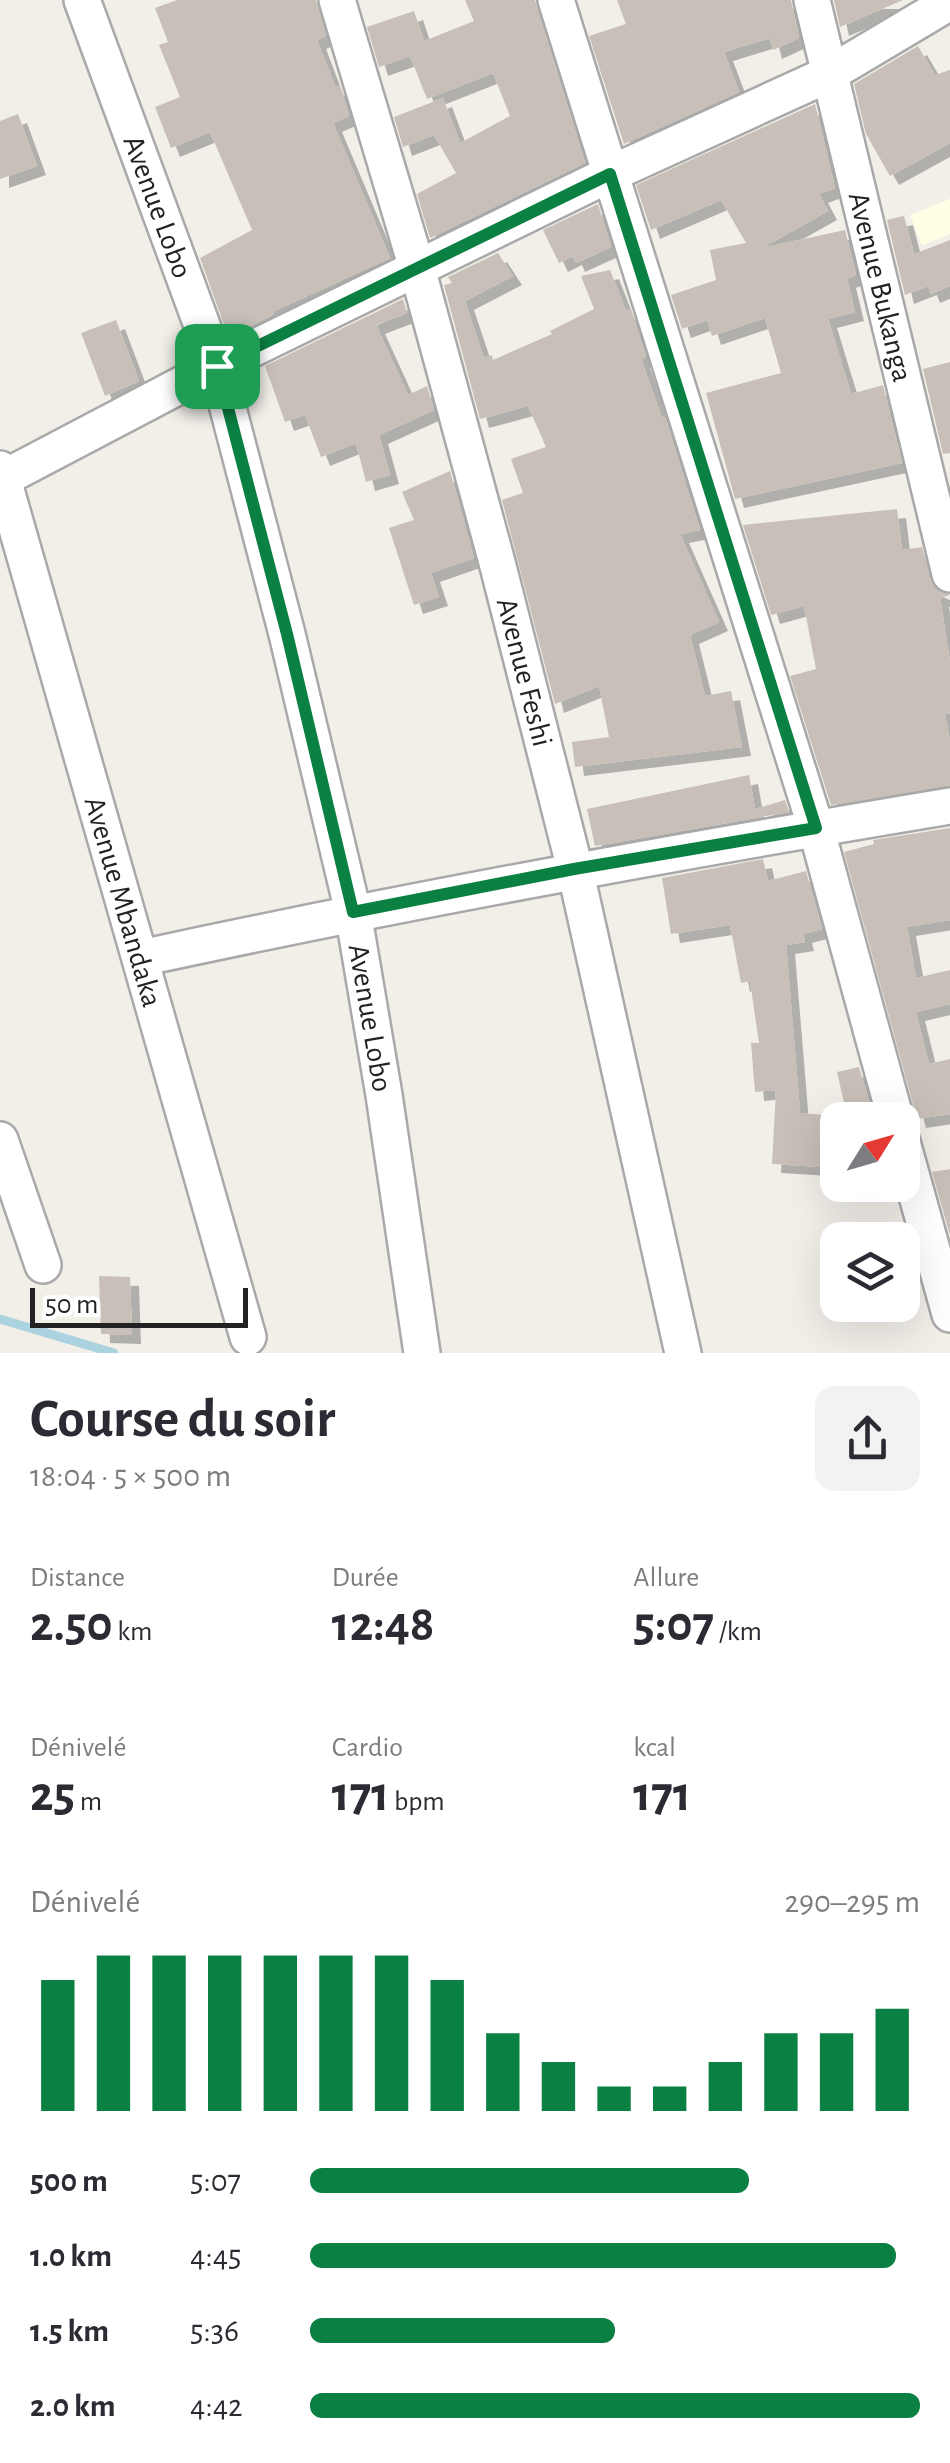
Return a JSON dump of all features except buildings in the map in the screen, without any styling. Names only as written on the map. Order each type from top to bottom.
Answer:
[{"type":"street","name":"Avenue Lobo","points":[[82,0],[217,366],[287,634],[353,912],[422,1353]]},
{"type":"street","name":"Avenue Feshi","points":[[337,0],[417,268],[498,566],[574,869],[683,1353]]},
{"type":"street","points":[[556,0],[816,828],[891,1102]]},
{"type":"street","name":"Avenue Bukanga","points":[[812,0],[950,574]]},
{"type":"street","points":[[1,476],[610,174],[829,74],[950,2]]},
{"type":"street","name":"Avenue Mbandaka","points":[[1,476],[248,1336]]},
{"type":"street","points":[[141,958],[574,869],[950,806]]},
{"type":"street","points":[[0,1140],[44,1265]]},
{"type":"street","points":[[919,1202],[950,1314]]},
{"type":"shaded area","points":[[950,199],[950,234],[922,245],[910,215]]},
{"type":"waterway","points":[[0,1319],[114,1353]]},
{"type":"route","points":[[610,174],[816,828],[353,912],[287,634],[217,366],[610,174]]}]
